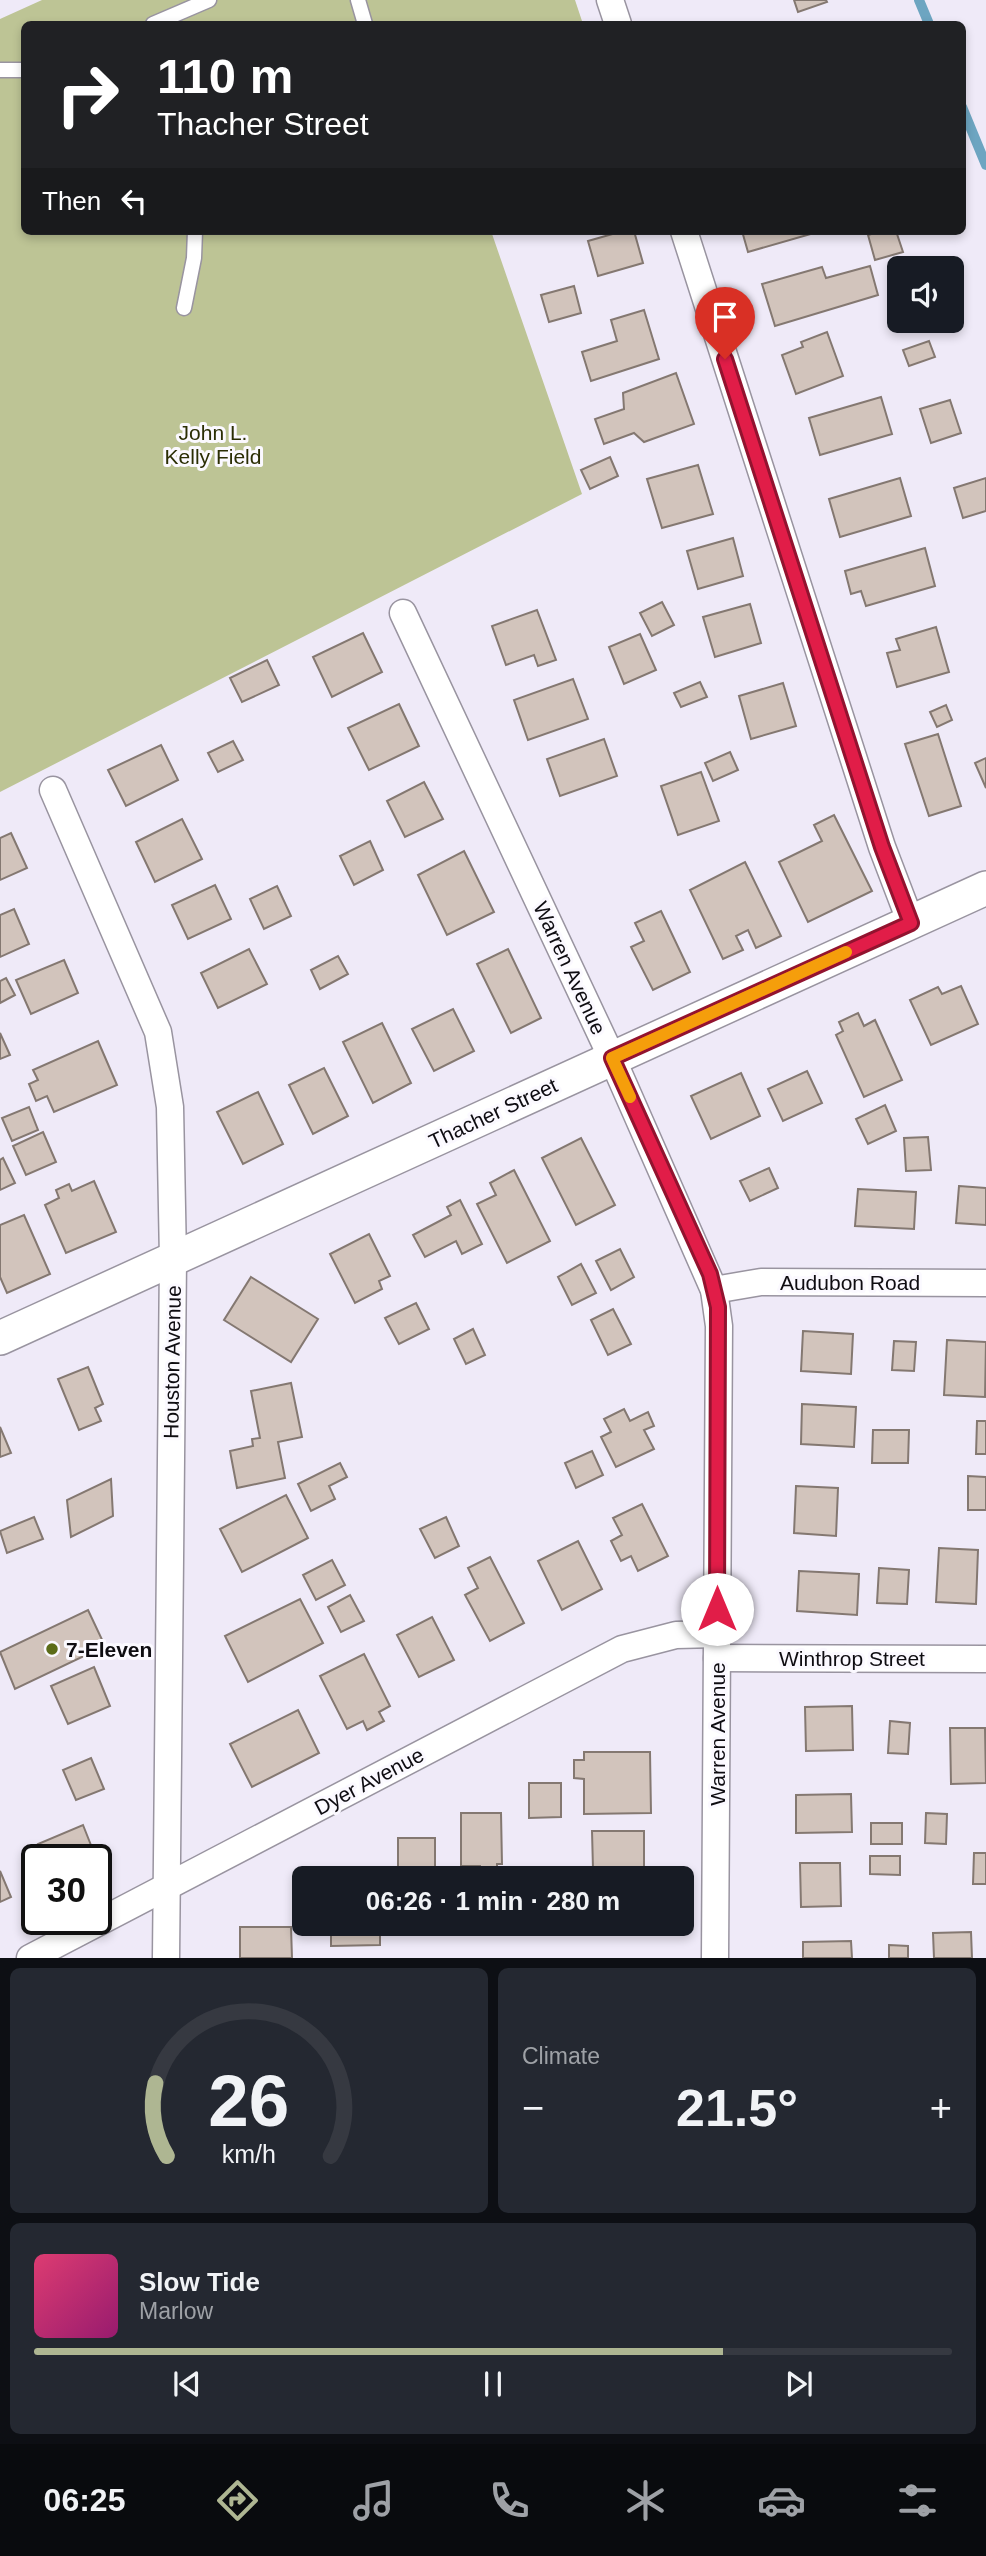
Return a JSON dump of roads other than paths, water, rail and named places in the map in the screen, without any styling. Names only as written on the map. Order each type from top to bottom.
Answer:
[{"type":"street","points":[[610,0],[617,21]]},
{"type":"street","points":[[685,235],[882,847],[911,923]]},
{"type":"street","name":"Warren Avenue","points":[[403,613],[612,1058],[714,1290],[719,1326],[715,1958]]},
{"type":"street","name":"Houston Avenue","points":[[53,790],[158,1032],[170,1107],[173,1259],[166,1958]]},
{"type":"street","name":"Thacher Street","points":[[0,1338],[986,888]]},
{"type":"street","name":"Audubon Road","points":[[714,1290],[753,1282],[986,1283]]},
{"type":"street","name":"Dyer Avenue","points":[[30,1958],[622,1649],[676,1635],[717,1646]]},
{"type":"street","name":"Winthrop Street","points":[[717,1646],[986,1659]]},
{"type":"lane","points":[[160,21],[209,0]]},
{"type":"lane","points":[[358,0],[364,21]]},
{"type":"lane","points":[[0,70],[21,70]]},
{"type":"lane","points":[[184,308],[194,258],[195,235]]},
{"type":"waterway","points":[[919,0],[928,21]]},
{"type":"waterway","points":[[966,117],[986,165]]},
{"type":"place","name":"7-Eleven","points":[[52,1649]]},
{"type":"park label","name":"John L. Kelly Field","points":[[213,444]]}]
